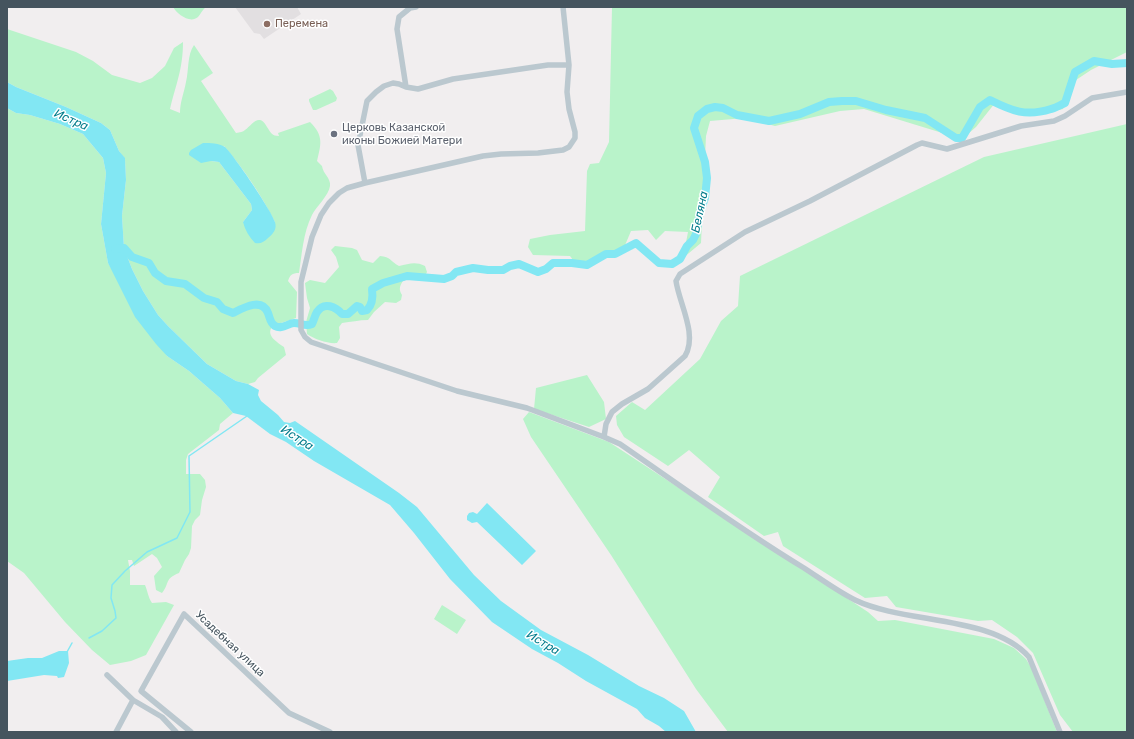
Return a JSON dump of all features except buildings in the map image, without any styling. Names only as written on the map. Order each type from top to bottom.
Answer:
[{"type":"street","points":[[406,87],[397,29],[399,16],[410,8],[416,7]]},
{"type":"street","points":[[563,7],[568,65],[567,92],[569,109],[575,132],[575,138],[569,147],[563,150],[538,153],[483,156],[365,183],[347,188],[339,193],[329,203],[321,215],[309,248],[301,282],[301,330],[305,337],[311,342],[457,391],[527,408],[604,437],[620,444],[778,553],[856,600],[884,610],[978,629],[997,635],[1023,650],[1031,661],[1060,732]]},
{"type":"street","points":[[365,183],[358,145],[367,100],[384,86],[393,83],[418,89],[453,79],[548,65],[568,65]]},
{"type":"street","points":[[604,437],[606,424],[612,412],[622,404],[648,389],[688,352],[690,336],[676,281],[683,272],[745,232],[810,201],[918,144],[922,143],[947,149],[1021,126],[1054,121],[1065,116],[1092,98],[1127,92]]},
{"type":"street","name":"Усадебная улица","points":[[191,732],[141,691],[184,614],[289,712],[330,732]]},
{"type":"street","points":[[107,675],[133,700],[162,717],[176,732]]},
{"type":"street","points":[[116,732],[133,700]]},
{"type":"shaded area","name":"Перемена","points":[[235,7],[297,7],[301,14],[264,39],[260,34],[254,33]]},
{"type":"green space","points":[[173,7],[206,7],[195,19],[188,19],[177,12]]},
{"type":"green space","points":[[612,7],[1127,7],[1127,52],[1091,70],[1076,80],[1063,109],[1037,115],[995,103],[976,127],[962,139],[864,109],[840,111],[775,126],[745,118],[710,121],[706,136],[701,243],[683,258],[688,232],[665,231],[656,240],[648,230],[631,231],[623,250],[579,268],[570,256],[533,255],[528,247],[530,239],[585,231],[587,171],[590,164],[599,163],[609,142]]},
{"type":"green space","points":[[7,29],[76,52],[93,61],[112,75],[140,83],[152,78],[165,66],[174,48],[183,42],[180,68],[170,109],[180,113],[189,58],[194,45],[213,73],[201,81],[236,133],[244,131],[258,120],[261,120],[264,123],[272,134],[279,136],[278,133],[310,122],[318,132],[320,140],[320,150],[317,161],[322,166],[330,186],[309,222],[303,244],[299,273],[292,275],[288,281],[297,292],[296,318],[281,323],[275,323],[270,330],[270,334],[274,339],[284,347],[286,355],[255,382],[248,384],[236,381],[207,364],[168,326],[158,315],[143,291],[124,248],[122,216],[126,180],[125,159],[119,151],[110,130],[101,123],[7,82]],"holes":[[[224,146],[258,192],[275,222],[243,222],[252,210],[251,204],[219,162],[205,161]]]},
{"type":"green space","points":[[330,89],[337,98],[336,101],[313,110],[309,99]]},
{"type":"green space","points":[[7,108],[16,113],[30,115],[60,124],[83,134],[103,158],[106,173],[101,224],[108,263],[167,356],[189,371],[220,398],[233,413],[220,424],[219,430],[188,454],[186,460],[186,474],[200,474],[205,480],[206,487],[200,515],[192,526],[191,548],[179,573],[169,579],[162,593],[156,590],[154,576],[162,567],[157,558],[152,554],[134,566],[132,560],[128,560],[130,585],[145,585],[152,603],[166,602],[174,605],[146,655],[131,661],[110,665],[92,650],[65,622],[24,573],[7,561]]},
{"type":"green space","points":[[1127,124],[1127,732],[1073,732],[1060,715],[1033,653],[1017,637],[992,620],[978,621],[896,607],[887,596],[865,598],[783,546],[778,532],[764,536],[708,497],[720,477],[689,450],[668,466],[624,437],[617,425],[616,416],[632,402],[645,410],[700,359],[721,321],[738,306],[740,276],[984,157]]},
{"type":"green space","points":[[335,246],[357,250],[362,260],[373,263],[380,256],[388,258],[399,266],[412,263],[421,264],[425,266],[427,272],[425,276],[420,278],[403,281],[400,288],[402,295],[401,300],[396,303],[385,302],[368,320],[342,323],[339,327],[340,338],[337,343],[330,343],[313,338],[307,334],[306,322],[310,308],[305,283],[310,280],[325,283],[339,267],[336,257],[331,250]]},
{"type":"green space","points":[[587,375],[604,402],[606,419],[589,427],[534,409],[536,388]]},
{"type":"green space","points":[[529,412],[609,442],[868,612],[878,621],[895,620],[994,639],[1014,648],[1026,659],[1032,669],[1057,732],[728,732],[696,689],[611,555],[531,437],[523,419]]},
{"type":"green space","points":[[442,605],[466,620],[457,634],[434,619]]},
{"type":"water","name":"Истра","points":[[7,82],[101,123],[110,130],[119,151],[125,158],[126,180],[122,216],[124,248],[132,269],[143,291],[158,315],[207,364],[236,381],[248,384],[259,390],[258,395],[261,401],[284,422],[290,423],[295,421],[417,507],[474,575],[501,601],[541,630],[588,655],[639,686],[664,698],[684,711],[696,732],[666,732],[645,718],[637,709],[532,649],[492,622],[450,579],[390,505],[314,461],[286,442],[270,434],[246,416],[233,413],[220,398],[189,371],[167,356],[135,317],[108,263],[101,224],[106,173],[103,158],[83,134],[60,124],[30,115],[16,113],[7,108]]},
{"type":"water","points":[[203,143],[217,144],[225,147],[244,171],[260,195],[275,222],[276,227],[273,233],[264,242],[255,243],[245,228],[243,222],[252,210],[251,204],[219,162],[211,161],[201,163],[189,155],[191,150]]},
{"type":"water","points":[[487,503],[536,551],[522,565],[477,522],[472,523],[467,520],[469,513],[473,512],[477,514]]},
{"type":"water","points":[[59,651],[68,651],[69,663],[64,677],[58,678],[57,676],[44,675],[7,681],[7,661],[42,658]]},
{"type":"waterway","name":"Беляна","points":[[115,249],[124,248],[132,257],[149,263],[155,273],[166,281],[185,284],[204,298],[217,302],[223,309],[233,313],[252,305],[261,306],[265,308],[272,323],[278,327],[283,327],[292,323],[310,325],[312,324],[317,312],[326,306],[333,307],[342,314],[348,314],[357,306],[360,307],[362,311],[367,310],[372,300],[372,289],[383,283],[407,276],[444,279],[452,276],[456,272],[473,268],[503,270],[510,266],[519,264],[538,272],[546,269],[553,263],[587,265],[606,254],[615,254],[636,243],[659,263],[672,264],[680,259],[687,246],[693,240],[696,234],[700,212],[705,198],[707,178],[705,162],[694,128],[698,116],[707,109],[715,107],[723,108],[737,115],[769,121],[800,114],[829,102],[856,101],[886,110],[925,118],[956,138],[962,138],[980,107],[990,100],[1019,112],[1034,113],[1053,109],[1065,103],[1075,72],[1094,61],[1112,64],[1127,63]]},
{"type":"waterway","points":[[89,638],[102,631],[116,618],[111,598],[112,585],[125,571],[147,552],[177,538],[190,512],[189,456],[247,416]]},
{"type":"waterway","points":[[67,652],[72,643]]},
{"type":"place","name":"Перемена","points":[[267,24]]},
{"type":"place","name":"Церковь Казанской иконы Божией Матери","points":[[334,134]]}]
